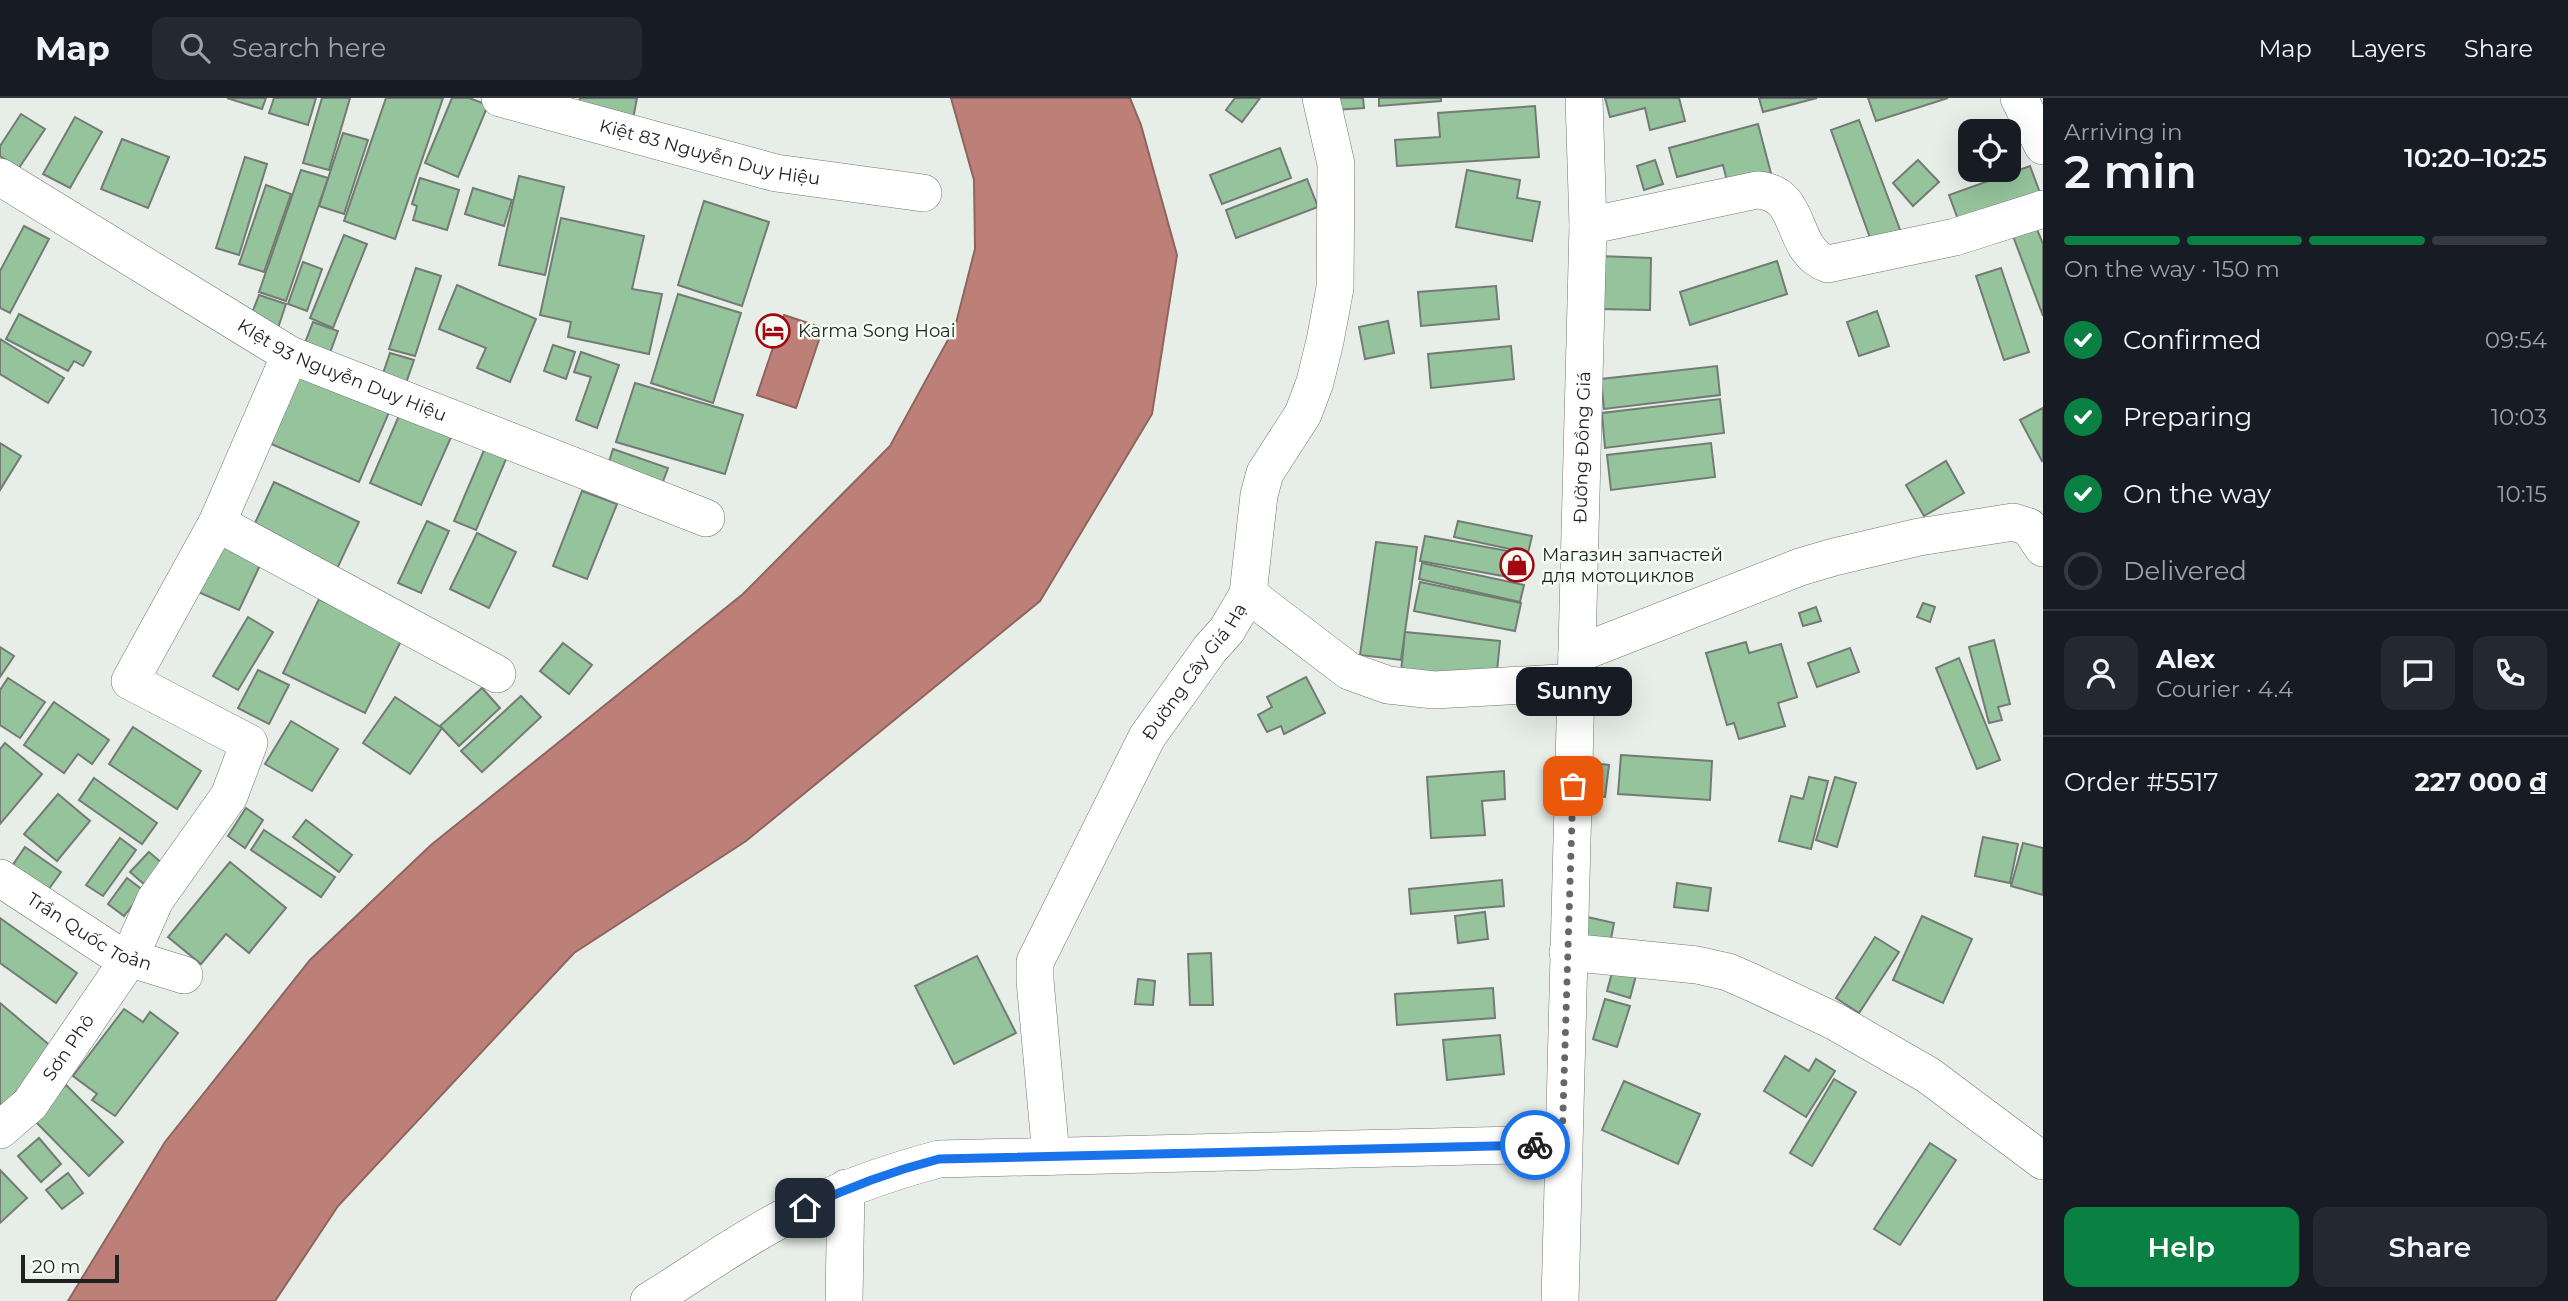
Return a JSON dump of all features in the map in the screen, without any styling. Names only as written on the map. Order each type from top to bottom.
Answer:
[{"type":"street","name":"Kiệt 83 Nguyễn Duy Hiệu","points":[[500,98],[776,173],[923,193]]},
{"type":"street","name":"Đường Cây Giá Hạ","points":[[1051,1156],[1034,980],[1035,962],[1147,737],[1210,649],[1227,630],[1248,594],[1262,484],[1276,453],[1303,414],[1315,382],[1335,288],[1336,164],[1321,98]]},
{"type":"street","name":"Đường Đồng Giá","points":[[1559,1301],[1588,226],[1584,98]]},
{"type":"street","points":[[2019,98],[2043,146]]},
{"type":"street","name":"KIệt 93 Nguyễn Duy Hiệu","points":[[0,177],[290,355],[706,518]]},
{"type":"street","points":[[1588,226],[1757,190],[1772,191],[1787,206],[1808,251],[1819,261],[1828,264],[1955,237],[2043,209]]},
{"type":"street","points":[[290,355],[217,523],[497,674]]},
{"type":"street","points":[[1248,594],[1349,671],[1388,685],[1434,690],[1577,668],[1800,567],[1872,547],[2013,522],[2029,527],[2043,548]]},
{"type":"street","name":"Sơn Phô","points":[[0,1130],[30,1104],[115,952],[229,796],[248,743],[130,681],[217,523]]},
{"type":"street","name":"Trần Quốc Toản","points":[[0,878],[115,952],[184,975]]},
{"type":"street","points":[[1568,952],[1697,965],[1728,972],[1753,983],[1834,1021],[1907,1062],[2043,1161]]},
{"type":"street","points":[[649,1301],[785,1217],[846,1188],[892,1171],[939,1159],[1562,1144]]},
{"type":"street","points":[[844,1301],[846,1188]]},
{"type":"shaded area","points":[[951,98],[1130,98],[1141,125],[1177,255],[1152,414],[1040,601],[746,841],[574,953],[338,1206],[275,1301],[68,1301],[165,1142],[310,960],[431,845],[743,594],[890,446],[955,327],[975,249],[974,180]]},
{"type":"shaded area","points":[[784,315],[823,328],[796,408],[757,395]]},
{"type":"building","points":[[227,98],[266,98],[262,109]]},
{"type":"building","points":[[274,98],[316,98],[308,125],[269,113]]},
{"type":"building","points":[[322,98],[350,98],[329,170],[303,163]]},
{"type":"building","points":[[386,98],[443,98],[395,239],[344,221]]},
{"type":"building","points":[[452,98],[469,98],[488,105],[458,177],[425,163]]},
{"type":"building","points":[[580,98],[637,98],[633,119],[578,109]]},
{"type":"building","points":[[1235,98],[1260,98],[1242,122],[1226,110]]},
{"type":"building","points":[[1333,98],[1363,98],[1364,108],[1334,110]]},
{"type":"building","points":[[1379,98],[1441,98],[1441,101],[1379,106]]},
{"type":"building","points":[[1605,98],[1679,98],[1685,121],[1650,130],[1645,108],[1610,117]]},
{"type":"building","points":[[1759,98],[1817,98],[1763,112]]},
{"type":"building","points":[[1868,98],[1948,98],[1876,121]]},
{"type":"building","points":[[1535,106],[1539,157],[1397,166],[1395,140],[1440,137],[1438,113]]},
{"type":"building","points":[[21,114],[45,129],[19,168],[0,156],[0,146]]},
{"type":"building","points":[[75,117],[102,132],[70,188],[43,174]]},
{"type":"building","points":[[1859,120],[1902,235],[1873,246],[1831,130]]},
{"type":"building","points":[[1758,124],[1773,181],[1730,193],[1723,165],[1677,177],[1669,148]]},
{"type":"building","points":[[343,133],[368,140],[344,214],[319,206]]},
{"type":"building","points":[[122,139],[169,157],[148,208],[101,189]]},
{"type":"building","points":[[1280,148],[1291,178],[1222,204],[1210,175]]},
{"type":"building","points":[[245,157],[267,164],[239,255],[216,248]]},
{"type":"building","points":[[1655,160],[1663,184],[1644,190],[1637,166]]},
{"type":"building","points":[[1918,160],[1939,182],[1913,206],[1893,183]]},
{"type":"building","points":[[2030,166],[2043,201],[1962,230],[1949,195],[1985,182],[2021,182],[2021,169]]},
{"type":"building","points":[[301,170],[328,178],[286,301],[259,292]]},
{"type":"building","points":[[1467,170],[1520,180],[1517,198],[1540,202],[1532,241],[1456,227]]},
{"type":"building","points":[[519,176],[564,187],[545,275],[499,265]]},
{"type":"building","points":[[420,178],[459,190],[447,230],[413,220],[417,206],[412,204]]},
{"type":"building","points":[[1307,179],[1318,207],[1236,238],[1226,210]]},
{"type":"building","points":[[266,185],[291,194],[264,272],[239,264]]},
{"type":"building","points":[[473,188],[512,200],[504,226],[465,214]]},
{"type":"building","points":[[704,201],[769,222],[742,306],[678,285]]},
{"type":"building","points":[[561,218],[644,236],[632,289],[662,294],[649,354],[568,337],[571,322],[540,315]]},
{"type":"building","points":[[24,226],[49,239],[10,313],[0,308],[0,271]]},
{"type":"building","points":[[2036,227],[2043,244],[2043,316],[2013,236]]},
{"type":"building","points":[[344,235],[367,244],[333,328],[310,318]]},
{"type":"building","points":[[1599,256],[1651,258],[1650,310],[1598,309]]},
{"type":"building","points":[[1777,261],[1787,294],[1690,325],[1680,292]]},
{"type":"building","points":[[303,262],[322,269],[307,311],[288,304]]},
{"type":"building","points":[[416,268],[441,276],[415,356],[389,349]]},
{"type":"building","points":[[2001,268],[2029,352],[2004,360],[1976,276]]},
{"type":"building","points":[[457,285],[536,319],[510,382],[477,368],[486,348],[439,329]]},
{"type":"building","points":[[1496,286],[1499,319],[1421,326],[1418,292]]},
{"type":"building","points":[[678,294],[741,313],[713,403],[651,383]]},
{"type":"building","points":[[259,295],[286,304],[277,331],[249,321]]},
{"type":"building","points":[[1877,311],[1889,346],[1859,356],[1847,322]]},
{"type":"building","points":[[19,314],[91,352],[83,366],[74,361],[68,371],[6,339]]},
{"type":"building","points":[[1388,321],[1394,353],[1365,359],[1359,327]]},
{"type":"building","points":[[313,322],[338,331],[328,358],[303,348]]},
{"type":"building","points":[[0,339],[64,378],[48,403],[0,374]]},
{"type":"building","points":[[553,345],[575,352],[566,379],[544,371]]},
{"type":"building","points":[[1511,346],[1514,379],[1431,388],[1428,354]]},
{"type":"building","points":[[581,352],[619,365],[597,428],[576,420],[591,377],[574,372]]},
{"type":"building","points":[[390,353],[414,360],[405,386],[381,379]]},
{"type":"building","points":[[304,365],[393,403],[359,482],[269,443]]},
{"type":"building","points":[[1717,366],[1720,395],[1604,409],[1601,379]]},
{"type":"building","points":[[635,383],[743,415],[725,474],[616,442]]},
{"type":"building","points":[[1720,399],[1724,433],[1605,448],[1602,413]]},
{"type":"building","points":[[404,404],[456,426],[421,505],[370,483]]},
{"type":"building","points":[[2043,408],[2043,460],[2042,461],[2020,420]]},
{"type":"building","points":[[0,443],[21,456],[0,490]]},
{"type":"building","points":[[487,443],[509,452],[476,530],[454,521]]},
{"type":"building","points":[[1711,443],[1715,477],[1611,490],[1607,455]]},
{"type":"building","points":[[613,449],[668,468],[659,492],[605,474]]},
{"type":"building","points":[[1946,461],[1964,493],[1924,516],[1906,485]]},
{"type":"building","points":[[274,482],[359,522],[334,575],[249,536]]},
{"type":"building","points":[[582,491],[617,504],[587,579],[553,566]]},
{"type":"building","points":[[427,521],[449,531],[421,593],[398,583]]},
{"type":"building","points":[[1458,521],[1532,536],[1528,553],[1454,537]]},
{"type":"building","points":[[477,533],[516,552],[489,608],[450,589]]},
{"type":"building","points":[[1425,536],[1530,555],[1525,580],[1420,561]]},
{"type":"building","points":[[219,541],[262,561],[239,610],[196,591]]},
{"type":"building","points":[[1376,542],[1417,547],[1401,660],[1360,655]]},
{"type":"building","points":[[1422,563],[1524,585],[1520,602],[1419,579]]},
{"type":"building","points":[[1420,582],[1521,603],[1515,631],[1414,611]]},
{"type":"building","points":[[319,599],[402,639],[365,713],[283,673]]},
{"type":"building","points":[[1923,603],[1935,607],[1930,622],[1917,617]]},
{"type":"building","points":[[1816,607],[1821,621],[1803,626],[1799,613]]},
{"type":"building","points":[[248,617],[273,632],[238,690],[213,676]]},
{"type":"building","points":[[1405,632],[1500,641],[1496,681],[1401,672]]},
{"type":"building","points":[[1994,640],[2010,704],[1998,707],[2002,720],[1989,723],[1969,647]]},
{"type":"building","points":[[1746,642],[1749,653],[1781,644],[1797,697],[1778,703],[1785,726],[1739,739],[1734,723],[1727,725],[1706,653]]},
{"type":"building","points":[[563,643],[592,665],[569,694],[540,671]]},
{"type":"building","points":[[0,647],[14,656],[0,677]]},
{"type":"building","points":[[1850,648],[1859,672],[1817,687],[1808,663]]},
{"type":"building","points":[[1959,658],[2000,760],[1977,769],[1936,668]]},
{"type":"building","points":[[258,670],[289,685],[269,724],[238,708]]},
{"type":"building","points":[[1306,677],[1325,713],[1284,734],[1281,726],[1267,732],[1258,715],[1272,707],[1267,697]]},
{"type":"building","points":[[8,678],[45,702],[20,738],[0,725],[0,690]]},
{"type":"building","points":[[482,688],[500,708],[459,746],[440,726]]},
{"type":"building","points":[[521,696],[541,717],[482,772],[461,751]]},
{"type":"building","points":[[395,697],[442,728],[410,774],[363,743]]},
{"type":"building","points":[[54,702],[109,740],[92,764],[78,754],[64,773],[24,745]]},
{"type":"building","points":[[291,721],[338,749],[312,791],[265,764]]},
{"type":"building","points":[[133,727],[201,771],[177,809],[109,764]]},
{"type":"building","points":[[5,743],[42,774],[0,824],[0,749]]},
{"type":"building","points":[[1621,755],[1712,761],[1710,800],[1618,794]]},
{"type":"building","points":[[1592,763],[1609,765],[1605,797],[1588,795]]},
{"type":"building","points":[[1504,771],[1505,799],[1482,801],[1485,835],[1431,838],[1427,777]]},
{"type":"building","points":[[1809,777],[1828,781],[1811,849],[1779,841],[1791,796],[1803,799]]},
{"type":"building","points":[[1835,777],[1856,783],[1837,847],[1816,840]]},
{"type":"building","points":[[94,778],[157,823],[142,844],[79,800]]},
{"type":"building","points":[[58,794],[90,821],[57,861],[24,834]]},
{"type":"building","points":[[246,808],[263,820],[245,848],[228,836]]},
{"type":"building","points":[[306,820],[352,855],[339,872],[293,837]]},
{"type":"building","points":[[264,830],[335,877],[321,897],[251,850]]},
{"type":"building","points":[[1983,837],[2018,844],[2010,883],[1975,876]]},
{"type":"building","points":[[120,838],[136,850],[103,896],[86,885]]},
{"type":"building","points":[[2023,843],[2043,848],[2043,895],[2011,886]]},
{"type":"building","points":[[25,847],[61,872],[46,893],[10,869]]},
{"type":"building","points":[[149,852],[163,864],[144,884],[130,872]]},
{"type":"building","points":[[230,862],[286,908],[249,953],[226,934],[201,964],[168,937]]},
{"type":"building","points":[[127,878],[144,891],[124,916],[108,904]]},
{"type":"building","points":[[1502,880],[1504,906],[1411,914],[1409,889]]},
{"type":"building","points":[[1677,883],[1711,888],[1708,911],[1674,907]]},
{"type":"building","points":[[1485,912],[1488,939],[1458,943],[1455,916]]},
{"type":"building","points":[[1583,916],[1614,923],[1610,944],[1578,938]]},
{"type":"building","points":[[1922,916],[1972,939],[1943,1003],[1893,980]]},
{"type":"building","points":[[0,918],[77,973],[56,1003],[0,963]]},
{"type":"building","points":[[1875,937],[1899,952],[1859,1013],[1836,998]]},
{"type":"building","points":[[1211,953],[1213,1005],[1190,1005],[1188,954]]},
{"type":"building","points":[[977,956],[1016,1033],[954,1064],[915,986]]},
{"type":"building","points":[[1615,962],[1638,968],[1630,998],[1607,991]]},
{"type":"building","points":[[1138,979],[1155,981],[1153,1005],[1135,1004]]},
{"type":"building","points":[[1493,988],[1495,1018],[1397,1025],[1395,994]]},
{"type":"building","points":[[1605,999],[1630,1006],[1617,1047],[1593,1039]]},
{"type":"building","points":[[0,1003],[53,1048],[0,1111]]},
{"type":"building","points":[[124,1009],[143,1022],[150,1012],[178,1033],[115,1116],[92,1100],[97,1094],[73,1076]]},
{"type":"building","points":[[1500,1035],[1504,1074],[1447,1080],[1443,1040]]},
{"type":"building","points":[[1785,1056],[1809,1071],[1816,1059],[1835,1071],[1806,1117],[1764,1091]]},
{"type":"building","points":[[1834,1079],[1856,1092],[1812,1166],[1790,1153]]},
{"type":"building","points":[[1624,1081],[1700,1114],[1678,1164],[1602,1130]]},
{"type":"building","points":[[66,1085],[123,1142],[89,1176],[32,1118]]},
{"type":"building","points":[[39,1138],[61,1164],[41,1182],[18,1156]]},
{"type":"building","points":[[1930,1143],[1956,1160],[1900,1245],[1874,1229]]},
{"type":"building","points":[[0,1170],[27,1198],[0,1223]]},
{"type":"building","points":[[68,1173],[83,1193],[62,1209],[46,1190]]},
{"type":"way so far","points":[[1535,1145],[1562,1144],[1573,786]]},
{"type":"place","name":"Karma Song Hoai","points":[[773,331]]},
{"type":"place","name":"Магазин запчастей для мотоциклов","points":[[1517,565]]},
{"type":"place","name":"Sunny","points":[[1573,786]]},
{"type":"route","points":[[805,1208],[846,1188],[892,1171],[939,1159],[1535,1145]]}]
